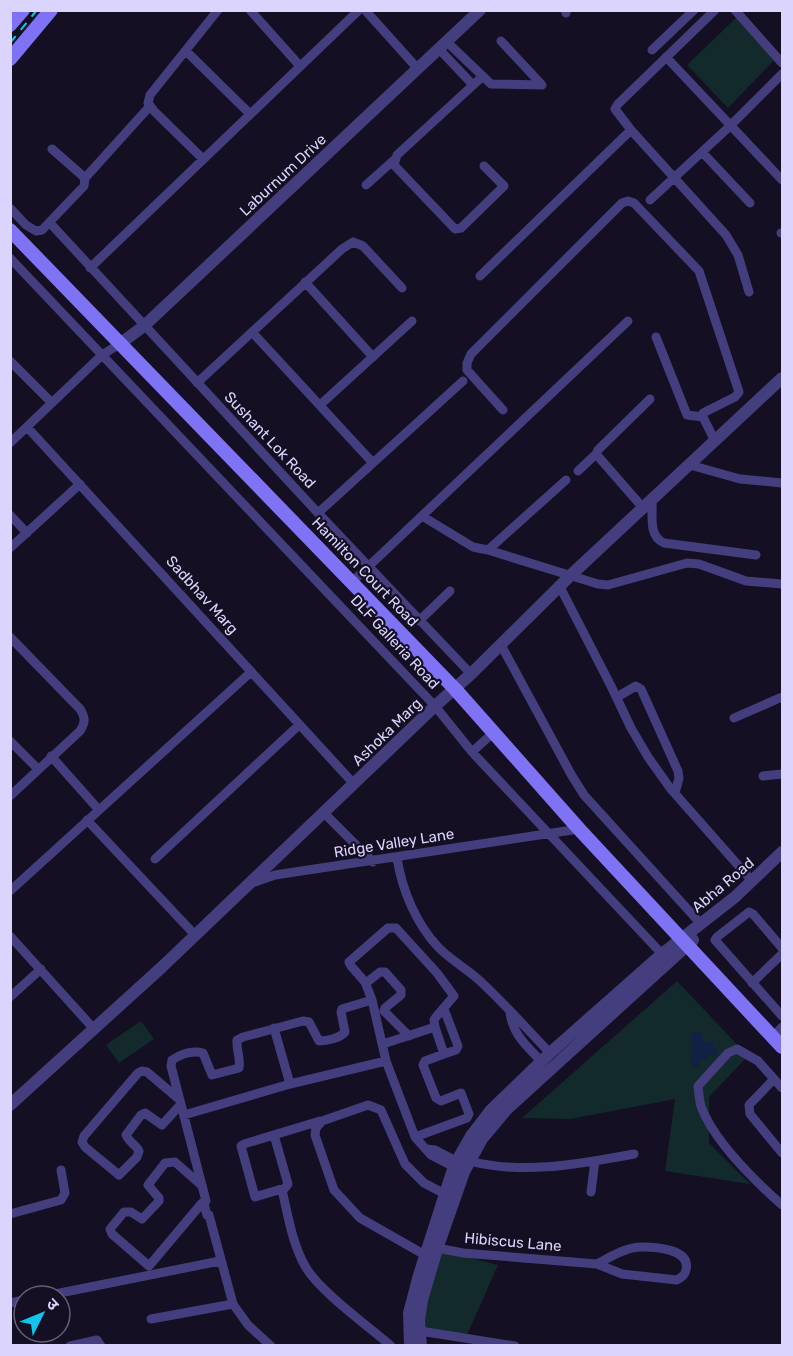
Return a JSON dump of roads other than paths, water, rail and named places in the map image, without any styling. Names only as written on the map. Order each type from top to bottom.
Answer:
[{"type":"main road","points":[[10,25],[23,10]]},
{"type":"main road","points":[[10,59],[51,10]]},
{"type":"main road","name":"Hamilton Court Road","points":[[10,230],[455,689],[579,829],[684,941],[779,1037]]},
{"type":"street","points":[[203,159],[148,103],[150,95],[218,10]]},
{"type":"street","points":[[250,10],[300,66]]},
{"type":"street","points":[[90,268],[359,10]]},
{"type":"street","points":[[365,10],[418,69]]},
{"type":"street","name":"Laburnum Drive","points":[[10,443],[102,355],[144,326],[480,10]]},
{"type":"street","points":[[652,50],[694,10]]},
{"type":"street","points":[[715,10],[615,109],[630,130],[732,244],[738,255],[749,292]]},
{"type":"street","points":[[735,10],[783,63]]},
{"type":"street","points":[[443,45],[491,84],[542,85],[501,41]]},
{"type":"street","points":[[443,45],[473,85]]},
{"type":"street","points":[[186,51],[250,114]]},
{"type":"street","points":[[666,57],[783,180]]},
{"type":"street","points":[[650,200],[783,74]]},
{"type":"street","points":[[366,185],[483,76]]},
{"type":"street","points":[[10,208],[36,231],[42,230],[84,186],[85,178],[150,106]]},
{"type":"street","points":[[480,276],[630,130]]},
{"type":"street","points":[[52,149],[85,178]]},
{"type":"street","points":[[702,152],[750,203]]},
{"type":"street","points":[[394,160],[396,170],[455,229],[461,228],[504,186],[484,166]]},
{"type":"street","points":[[503,410],[467,370],[471,354],[622,203],[627,201],[634,203],[693,263],[704,282],[740,392],[735,397],[703,413],[715,441]]},
{"type":"street","name":"Sushant Lok Road","points":[[50,223],[318,513],[471,674]]},
{"type":"street","points":[[197,383],[305,282],[353,242],[363,246],[402,288]]},
{"type":"street","name":"DLF Galleria Road","points":[[11,260],[435,706],[472,752],[662,954]]},
{"type":"street","points":[[305,282],[373,357]]},
{"type":"street","points":[[320,405],[412,321]]},
{"type":"street","points":[[352,582],[628,321]]},
{"type":"street","points":[[252,332],[373,463]]},
{"type":"street","points":[[656,337],[687,415],[703,417]]},
{"type":"street","points":[[10,361],[52,403]]},
{"type":"street","name":"Ashoka Marg","points":[[10,1105],[195,935],[471,674],[572,574],[783,378]]},
{"type":"street","points":[[318,513],[464,381]]},
{"type":"street","points":[[578,471],[650,399]]},
{"type":"street","name":"Sadbhav Marg","points":[[27,427],[354,784]]},
{"type":"street","points":[[596,454],[648,505],[653,535],[657,540],[664,543],[756,555]]},
{"type":"street","points":[[690,465],[740,479],[783,483]]},
{"type":"street","points":[[488,550],[566,480]]},
{"type":"street","points":[[10,548],[80,484]]},
{"type":"street","points":[[10,516],[27,533]]},
{"type":"street","points":[[422,516],[473,547],[572,574],[598,584],[608,585],[687,563],[699,564],[746,581],[783,584]]},
{"type":"street","points":[[560,587],[648,757],[675,793],[752,881]]},
{"type":"street","points":[[419,621],[450,591]]},
{"type":"street","points":[[10,637],[80,709],[84,716],[84,724],[80,731],[10,796]]},
{"type":"street","points":[[501,645],[584,795],[701,924]]},
{"type":"street","points":[[10,891],[251,672]]},
{"type":"street","points":[[616,697],[636,686],[641,689],[678,771],[679,778],[675,793]]},
{"type":"street","points":[[734,718],[783,697]]},
{"type":"street","points":[[155,859],[299,725]]},
{"type":"street","points":[[472,752],[494,732]]},
{"type":"street","points":[[10,741],[38,768]]},
{"type":"street","points":[[51,756],[99,810]]},
{"type":"street","points":[[763,776],[783,774]]},
{"type":"street","points":[[324,813],[373,862]]},
{"type":"street","points":[[87,820],[195,935]]},
{"type":"street","name":"Ridge Valley Lane","points":[[247,885],[275,875],[373,862],[579,829]]},
{"type":"street","name":"Abha Road","points":[[684,941],[783,852]]},
{"type":"street","points":[[397,858],[403,889],[428,934],[439,948],[478,979],[510,1011],[512,1028],[516,1034],[545,1057]]},
{"type":"street","name":"Abha Road","points":[[684,941],[739,911],[783,864]]},
{"type":"street","points":[[783,948],[753,914],[739,911],[715,940],[783,1016]]},
{"type":"street","points":[[444,1054],[434,1020],[453,1000],[453,992],[396,928],[388,928],[350,962],[366,983],[386,1061],[415,1137],[431,1155],[462,1165],[532,1169],[634,1154]]},
{"type":"street","points":[[10,936],[94,1029]]},
{"type":"street","points":[[410,1346],[409,1313],[471,1136],[491,1110],[545,1057],[662,954],[684,941]]},
{"type":"street","points":[[420,1346],[419,1320],[430,1250],[445,1194],[462,1165],[507,1109],[684,941]]},
{"type":"street","points":[[753,983],[783,954]]},
{"type":"street","points":[[10,997],[41,969]]},
{"type":"street","points":[[366,983],[380,972],[385,972],[401,990],[401,995],[384,1011],[409,1036]]},
{"type":"street","points":[[270,1346],[248,1325],[233,1304],[209,1215],[212,1214],[201,1185],[171,1066],[172,1060],[196,1051],[203,1053],[212,1075],[235,1071],[239,1068],[240,1062],[236,1047],[237,1040],[243,1036],[303,1021],[309,1022],[320,1041],[333,1038],[345,1032],[342,1010],[372,1000]]},
{"type":"street","points":[[415,1137],[469,1116],[461,1093],[441,1101],[436,1098],[423,1063],[456,1050],[458,1046],[444,1009]]},
{"type":"street","points":[[383,1044],[435,1027]]},
{"type":"street","points":[[274,1028],[290,1084]]},
{"type":"street","points":[[783,1088],[758,1061],[737,1049],[728,1053],[698,1086],[700,1106],[715,1133],[764,1189],[783,1205]]},
{"type":"street","points":[[184,1115],[290,1084],[386,1061]]},
{"type":"street","points":[[142,1071],[147,1072],[181,1102],[162,1125],[145,1113],[141,1115],[126,1135],[139,1151],[137,1157],[119,1175],[82,1142],[84,1136],[142,1071]]},
{"type":"street","points":[[774,1079],[749,1105],[750,1114],[783,1153]]},
{"type":"street","points":[[274,1135],[288,1184],[282,1190],[256,1197],[241,1146],[274,1135],[322,1121],[368,1105],[381,1110],[405,1164],[424,1183],[445,1194]]},
{"type":"street","points":[[322,1121],[316,1128],[315,1135],[334,1190],[360,1218],[430,1250]]},
{"type":"street","points":[[591,1192],[595,1161]]},
{"type":"street","points":[[201,1185],[175,1162],[165,1163],[148,1185],[159,1201],[142,1219],[130,1212],[124,1212],[110,1229],[112,1234],[149,1266],[206,1201]]},
{"type":"street","points":[[10,1214],[61,1200],[65,1193],[61,1170]]},
{"type":"street","points":[[282,1190],[298,1250],[306,1268],[318,1283],[391,1346]]},
{"type":"street","name":"Hibiscus Lane","points":[[430,1250],[597,1264],[622,1274],[677,1280],[686,1272],[687,1262],[679,1252],[642,1247],[631,1249],[597,1264]]},
{"type":"street","points":[[72,1291],[220,1261]]},
{"type":"street","points":[[151,1319],[233,1304]]},
{"type":"street","points":[[420,1331],[515,1346]]},
{"type":"street","points":[[70,1346],[97,1340],[101,1346]]},
{"type":"water","points":[[692,1032],[703,1033],[703,1042],[713,1042],[713,1048],[717,1048],[717,1056],[708,1055],[708,1060],[700,1060],[699,1067],[691,1067]]},
{"type":"railway","points":[[10,43],[37,10]]}]
